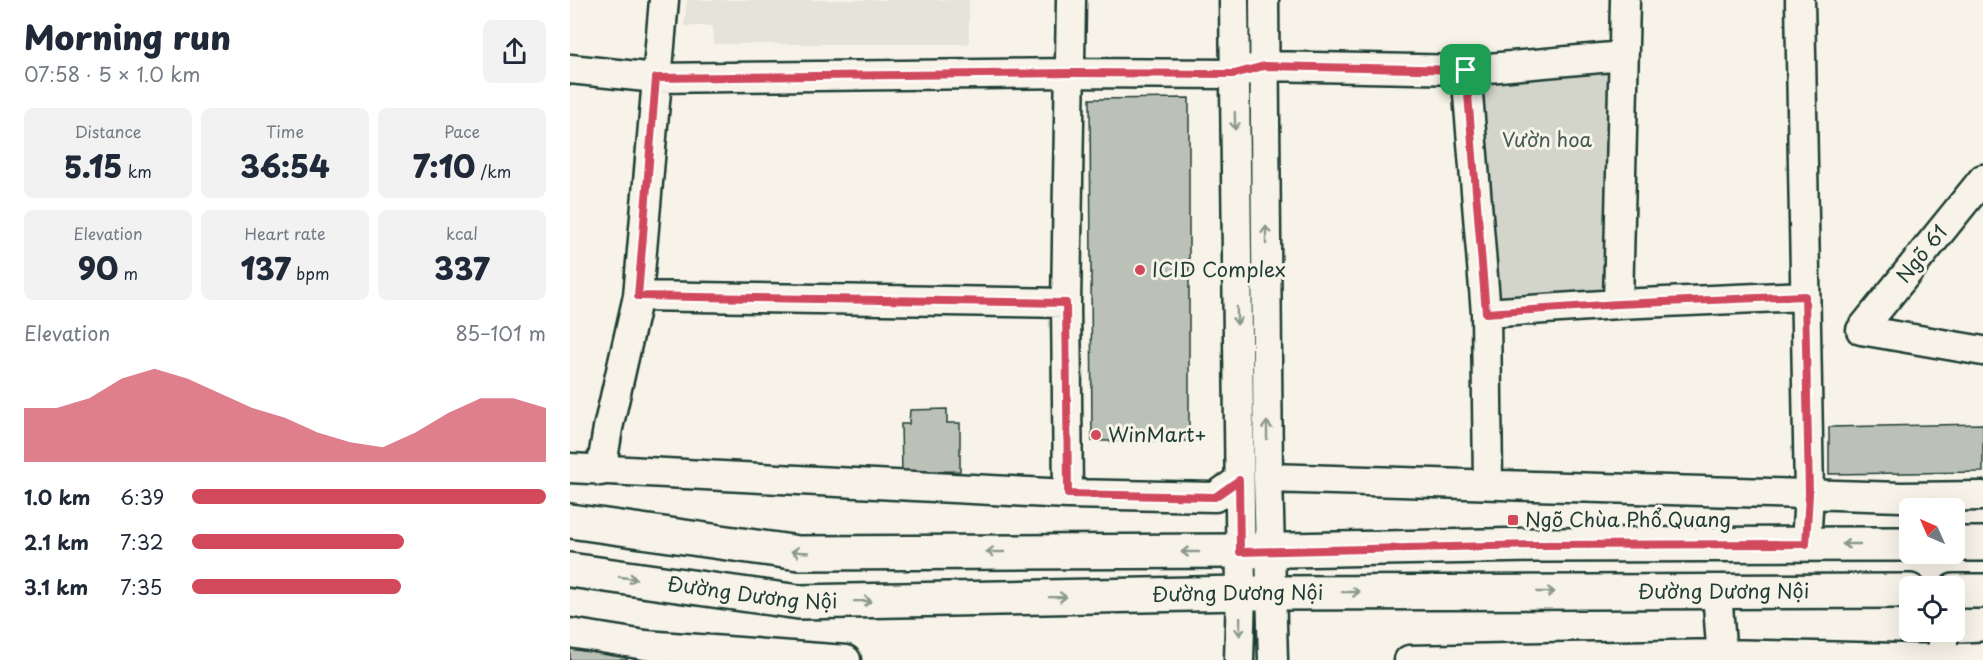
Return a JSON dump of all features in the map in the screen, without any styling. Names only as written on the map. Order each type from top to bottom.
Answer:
[{"type":"main road","points":[[570,521],[799,553],[1255,551],[1536,545],[1899,544]]},
{"type":"main road","points":[[1965,544],[1983,544]]},
{"type":"main road","name":"Đường Dương Nội","points":[[570,570],[800,602],[1256,593],[1899,591]]},
{"type":"main road","points":[[1965,591],[1983,591]]},
{"type":"street","points":[[601,471],[608,428],[638,296],[664,0]]},
{"type":"street","points":[[1068,494],[1066,303],[1071,0]]},
{"type":"street","points":[[1234,0],[1239,480],[1255,551],[1256,593],[1273,660]]},
{"type":"street","points":[[1255,551],[1268,478],[1264,0]]},
{"type":"street","points":[[1618,304],[1625,0]]},
{"type":"street","points":[[1800,0],[1809,494],[1806,544]]},
{"type":"street","points":[[570,69],[656,78],[1071,73],[1234,74],[1264,66],[1466,70],[1623,56]]},
{"type":"street","points":[[1466,70],[1486,313],[1488,484]]},
{"type":"street","name":"Ngõ 61","points":[[1983,178],[1861,330],[1983,351]]},
{"type":"street","points":[[638,296],[1066,303]]},
{"type":"street","points":[[1486,313],[1618,304],[1805,296]]},
{"type":"street","points":[[570,468],[1068,494],[1215,497],[1239,480]]},
{"type":"street","points":[[1268,478],[1901,497],[1983,496]]},
{"type":"street","points":[[1718,591],[1722,657]]},
{"type":"street","points":[[1239,660],[1256,593]]},
{"type":"street","points":[[570,633],[645,645],[846,660]]},
{"type":"street","points":[[1941,660],[1943,642]]},
{"type":"street","points":[[1408,660],[1722,657],[1941,660],[1983,657]]},
{"type":"shaded area","points":[[687,0],[969,0],[969,44],[714,44],[713,26],[684,26]]},
{"type":"green space","name":"Vườn hoa","points":[[1620,60],[1615,300],[1489,309],[1469,73]]},
{"type":"building","name":"ICID Complex","points":[[1189,98],[1189,441],[1092,441],[1090,99]]},
{"type":"building","points":[[947,409],[947,423],[960,423],[960,471],[902,472],[901,424],[909,424],[910,410]]},
{"type":"building","points":[[1983,424],[1983,472],[1829,474],[1829,427]]},
{"type":"building","points":[[570,649],[628,656],[627,660],[570,660]]},
{"type":"place","name":"ICID Complex","points":[[1140,270]]},
{"type":"place","name":"WinMart+","points":[[1096,435]]},
{"type":"place","name":"Ngõ Chùa Phổ Quang","points":[[1513,520]]},
{"type":"route","points":[[1264,66],[1466,70],[1486,313],[1618,304],[1805,296],[1809,494],[1806,544],[1536,545],[1240,552],[1239,480],[1215,497],[1068,494],[1066,303],[638,296],[656,78],[1071,73],[1234,74],[1264,66]]}]
